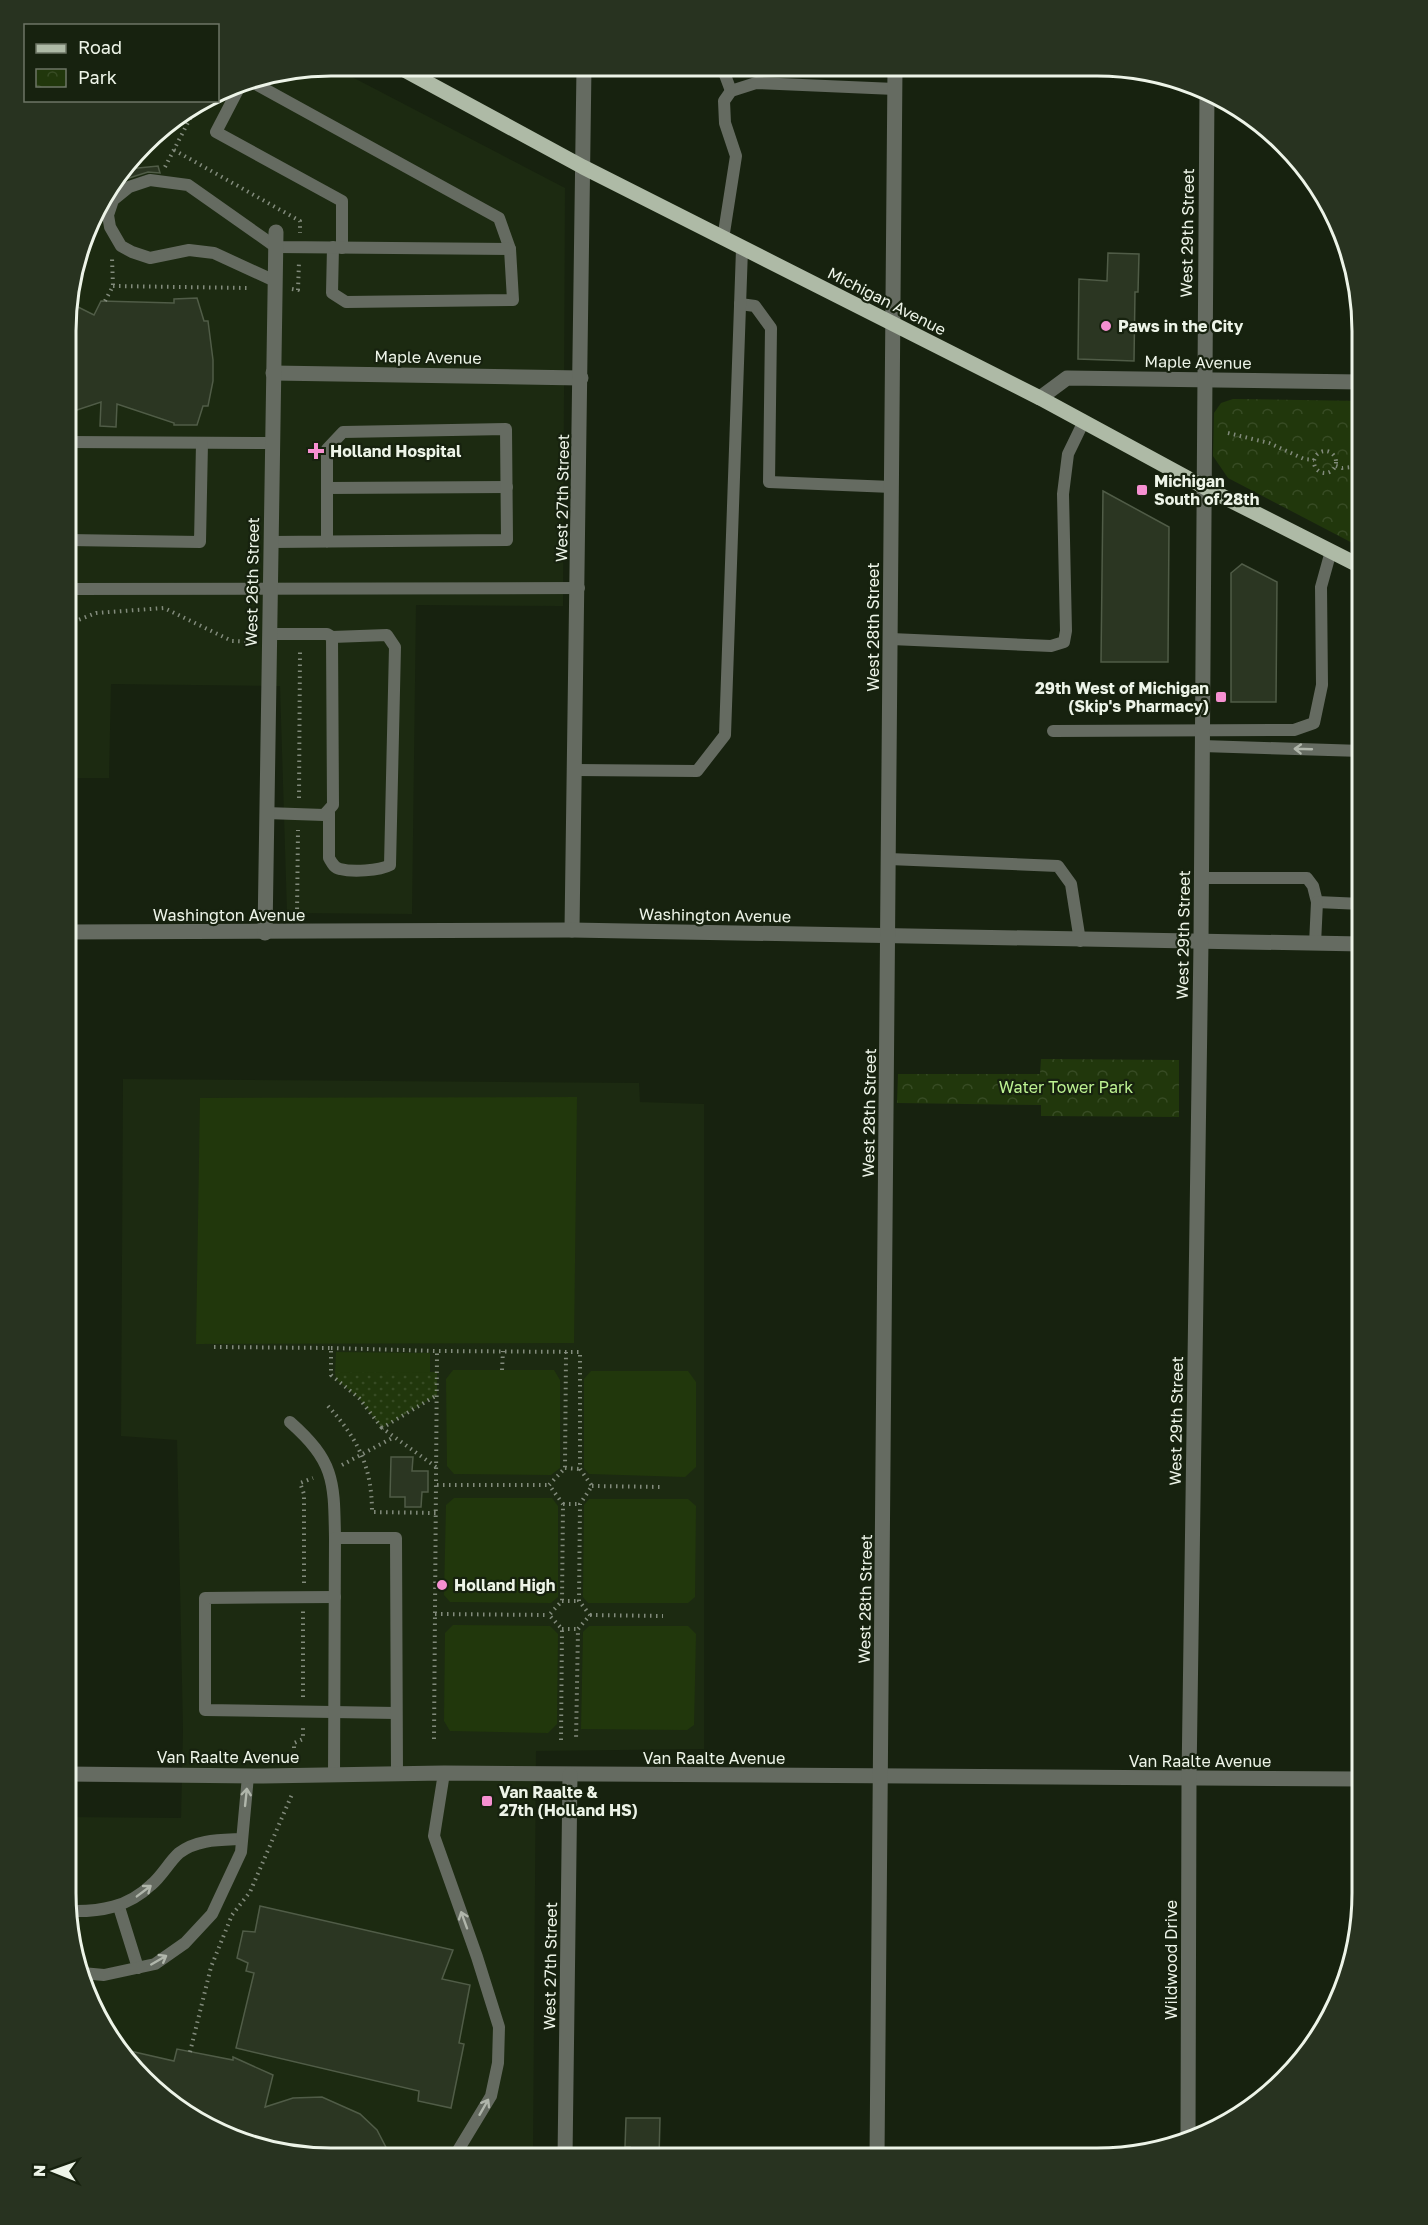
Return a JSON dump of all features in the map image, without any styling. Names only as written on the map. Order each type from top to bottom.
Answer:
[{"type":"main road","name":"Michigan Avenue","points":[[415,76],[583,167],[1040,398],[1204,487],[1352,562]]},
{"type":"street","name":"West 27th Street","points":[[572,930],[579,588],[584,76]]},
{"type":"street","name":"West 28th Street","points":[[877,2148],[895,76]]},
{"type":"street","name":"West 29th Street","points":[[1189,1779],[1201,943],[1207,102]]},
{"type":"street","name":"West 26th Street","points":[[265,933],[276,240]]},
{"type":"street","name":"Maple Avenue","points":[[273,373],[581,378]]},
{"type":"street","name":"Maple Avenue","points":[[1040,398],[1067,378],[1352,382]]},
{"type":"street","name":"Washington Avenue","points":[[76,932],[297,933],[572,930],[1080,941],[1352,944]]},
{"type":"street","name":"Van Raalte Avenue","points":[[76,1774],[249,1776],[444,1773],[1352,1779]]},
{"type":"street","name":"West 27th Street","points":[[565,2148],[570,1775]]},
{"type":"street","name":"Wildwood Drive","points":[[1188,2131],[1189,1779]]},
{"type":"lane","points":[[725,76],[732,91]]},
{"type":"lane","points":[[723,239],[736,156],[725,123],[724,101],[732,91],[756,83],[895,89]]},
{"type":"lane","points":[[235,96],[216,132],[342,201],[332,292],[346,302],[513,300],[510,249],[499,218],[261,87]]},
{"type":"lane","points":[[114,200],[129,187],[150,180],[188,185],[276,240],[338,248],[510,249]]},
{"type":"lane","points":[[113,201],[108,215],[110,227],[121,246],[150,258],[189,250],[214,253],[275,281]]},
{"type":"lane","points":[[576,770],[697,771],[725,735],[742,249]]},
{"type":"lane","points":[[740,304],[755,306],[771,328],[769,482],[892,487]]},
{"type":"lane","points":[[891,639],[1052,646],[1064,642],[1066,620],[1063,494],[1068,454],[1083,422]]},
{"type":"lane","points":[[271,542],[327,542],[507,540],[506,429],[343,432],[327,449],[327,542]]},
{"type":"lane","points":[[76,442],[272,443]]},
{"type":"lane","points":[[76,540],[200,542],[202,442]]},
{"type":"lane","points":[[327,488],[507,487]]},
{"type":"lane","points":[[1053,731],[1294,730],[1314,723],[1322,685],[1321,587],[1331,551]]},
{"type":"lane","points":[[76,589],[579,588]]},
{"type":"lane","points":[[269,638],[327,634],[332,637],[387,635],[395,647],[390,865],[384,868],[339,869],[332,865],[329,858],[329,812],[333,805],[332,637]]},
{"type":"lane","points":[[1202,746],[1352,751]]},
{"type":"lane","points":[[266,813],[324,815],[329,812]]},
{"type":"lane","points":[[890,858],[1058,866],[1071,884],[1080,941]]},
{"type":"lane","points":[[1201,878],[1307,878],[1313,886],[1317,902],[1315,944]]},
{"type":"lane","points":[[1317,902],[1352,904]]},
{"type":"lane","points":[[290,1422],[319,1451],[330,1471],[334,1488],[334,1775]]},
{"type":"lane","points":[[335,1538],[396,1539],[397,1773]]},
{"type":"lane","points":[[335,1597],[205,1598],[205,1710],[396,1713]]},
{"type":"lane","points":[[444,1773],[434,1836],[477,1957],[499,2028],[498,2063],[491,2096],[459,2148]]},
{"type":"lane","points":[[90,1974],[104,1975],[154,1964],[185,1943],[212,1914],[241,1852],[249,1776]]},
{"type":"lane","points":[[77,1911],[119,1906],[151,1885],[180,1853],[203,1841],[242,1839]]},
{"type":"lane","points":[[119,1906],[138,1968]]},
{"type":"path","points":[[158,181],[190,119]]},
{"type":"path","points":[[105,302],[113,286]]},
{"type":"path","points":[[1228,433],[1269,443],[1304,459],[1314,460]]},
{"type":"path","points":[[1329,451],[1336,459],[1336,466],[1331,472],[1324,474],[1317,470],[1314,460],[1321,452],[1329,451]]},
{"type":"path","points":[[1336,466],[1352,467]]},
{"type":"path","points":[[76,621],[96,613],[164,608],[232,641],[269,638],[300,646],[297,933]]},
{"type":"path","points":[[214,1347],[580,1352],[580,1469],[592,1486]]},
{"type":"path","points":[[331,1348],[331,1375],[359,1398],[382,1428],[437,1468]]},
{"type":"path","points":[[434,1740],[437,1351]]},
{"type":"path","points":[[502,1370],[503,1351]]},
{"type":"path","points":[[437,1485],[549,1485],[565,1468],[566,1352]]},
{"type":"path","points":[[382,1428],[437,1395]]},
{"type":"path","points":[[328,1406],[344,1424],[362,1455],[372,1484],[372,1512],[436,1513]]},
{"type":"path","points":[[300,1483],[330,1471],[394,1437]]},
{"type":"path","points":[[565,1468],[580,1469]]},
{"type":"path","points":[[549,1485],[563,1504],[562,1601],[549,1615]]},
{"type":"path","points":[[592,1486],[662,1487]]},
{"type":"path","points":[[590,1616],[579,1601],[580,1504],[592,1486]]},
{"type":"path","points":[[563,1504],[580,1504]]},
{"type":"path","points":[[562,1601],[579,1601]]},
{"type":"path","points":[[435,1614],[549,1615],[562,1629],[561,1740]]},
{"type":"path","points":[[576,1741],[578,1629],[590,1616],[663,1616]]},
{"type":"path","points":[[562,1629],[578,1629]]},
{"type":"shaded area","name":"Holland Hospital","points":[[350,76],[565,188],[563,606],[416,605],[412,914],[287,913],[280,686],[111,684],[109,778],[76,778],[76,332],[81,282],[90,250],[103,219],[129,176],[151,151],[176,129],[234,96],[282,81]]},
{"type":"shaded area","name":"Holland High","points":[[123,1079],[639,1083],[640,1102],[704,1104],[704,1749],[536,1751],[533,2148],[315,2148],[266,2140],[219,2122],[176,2096],[151,2074],[119,2035],[96,1991],[81,1943],[76,1894],[76,1817],[181,1818],[183,1731],[177,1440],[121,1436]]},
{"type":"green space","points":[[1233,399],[1352,401],[1352,543],[1228,478],[1213,456],[1214,413],[1221,403]]},
{"type":"green space","name":"Water Tower Park","points":[[1041,1059],[1179,1060],[1179,1117],[1041,1116],[1041,1105],[897,1103],[898,1074],[1040,1074]]},
{"type":"green space","points":[[577,1097],[574,1343],[196,1344],[200,1098]]},
{"type":"green space","points":[[336,1352],[430,1353],[430,1373],[335,1372]]},
{"type":"green space","points":[[453,1370],[554,1370],[560,1380],[560,1468],[551,1475],[454,1474],[447,1466],[446,1379]]},
{"type":"green space","points":[[591,1371],[688,1371],[696,1382],[696,1467],[685,1477],[589,1474],[584,1468],[584,1379]]},
{"type":"green space","points":[[335,1372],[437,1372],[437,1395],[382,1428],[359,1398],[336,1379]]},
{"type":"green space","points":[[454,1498],[552,1498],[558,1506],[558,1597],[551,1603],[450,1602],[444,1595],[446,1505]]},
{"type":"green space","points":[[589,1499],[688,1499],[696,1506],[695,1597],[688,1603],[588,1603],[583,1597],[584,1505]]},
{"type":"green space","points":[[453,1625],[550,1626],[558,1634],[557,1724],[548,1733],[450,1731],[444,1721],[445,1633]]},
{"type":"green space","points":[[589,1626],[688,1626],[696,1634],[694,1725],[687,1730],[581,1729],[583,1632]]},
{"type":"building","points":[[158,166],[160,173],[148,172],[127,179],[136,168]]},
{"type":"building","name":"Paws in the City","points":[[1108,253],[1139,254],[1138,292],[1135,292],[1134,361],[1078,359],[1079,279],[1107,281]]},
{"type":"building","points":[[197,298],[204,321],[208,321],[213,381],[208,406],[203,406],[197,425],[174,425],[174,423],[117,404],[116,427],[100,426],[101,402],[76,410],[78,307],[94,315],[101,301],[174,303],[174,299]]},
{"type":"building","points":[[1103,491],[1169,527],[1168,662],[1101,662]]},
{"type":"building","points":[[1242,564],[1277,582],[1276,702],[1231,702],[1231,573]]},
{"type":"building","points":[[391,1457],[413,1457],[412,1471],[428,1471],[428,1492],[422,1492],[421,1507],[405,1507],[405,1497],[390,1497]]},
{"type":"building","points":[[260,1906],[453,1950],[442,1979],[470,1985],[459,2043],[464,2044],[451,2108],[418,2101],[419,2091],[236,2048],[254,1973],[246,1971],[248,1963],[237,1958],[243,1931],[255,1932]]},
{"type":"building","points":[[177,2049],[233,2060],[233,2057],[273,2075],[265,2107],[293,2098],[322,2097],[360,2114],[377,2130],[386,2148],[315,2148],[282,2144],[250,2135],[190,2106],[151,2074],[131,2051],[174,2061]]},
{"type":"building","points":[[626,2118],[660,2118],[659,2148],[625,2147]]},
{"type":"place","name":"Paws in the City","points":[[1106,326]]},
{"type":"place","name":"Holland Hospital","points":[[316,451]]},
{"type":"place","name":"Michigan South of 28th","points":[[1142,490]]},
{"type":"place","name":"29th West of Michigan (Skip's Pharmacy)","points":[[1221,697]]},
{"type":"place","name":"Holland High","points":[[442,1585]]},
{"type":"place","name":"Van Raalte & 27th (Holland HS)","points":[[487,1801]]}]
